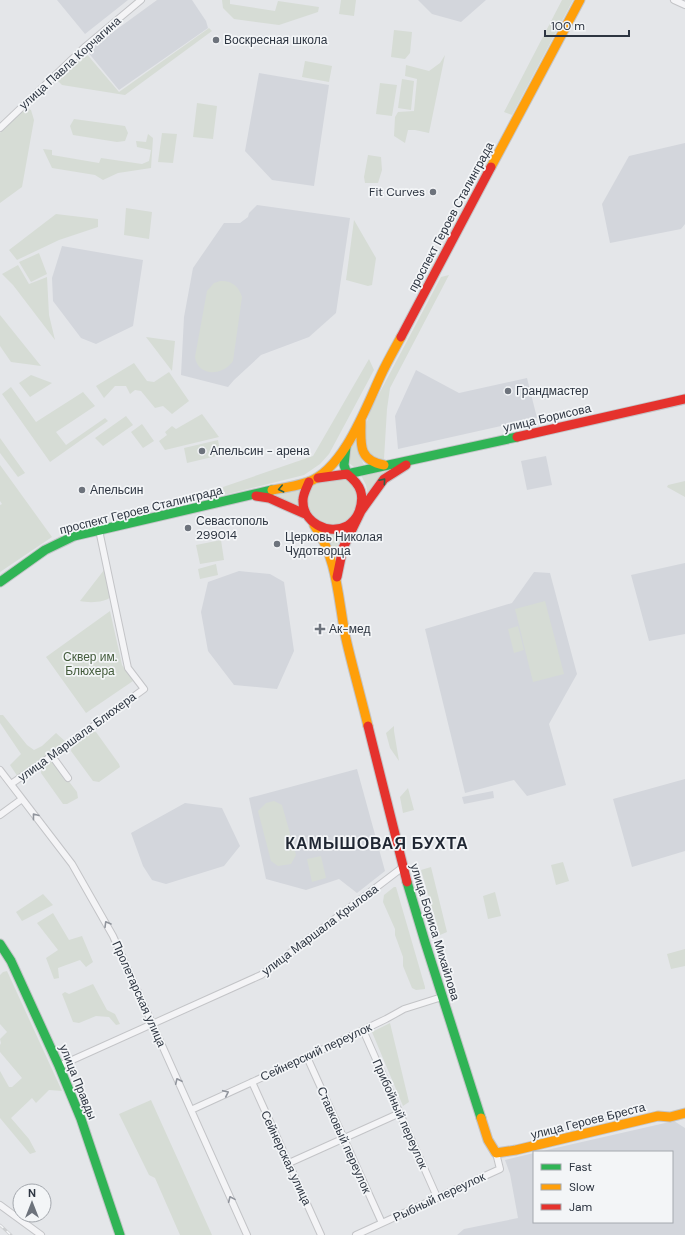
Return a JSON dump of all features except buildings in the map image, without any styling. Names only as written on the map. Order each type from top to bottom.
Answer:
[{"type":"main road","name":"проспект Героев Сталинграда","points":[[0,582],[43,550],[61,540],[313,480],[329,467],[346,447],[361,420],[381,374],[580,0]]},
{"type":"main road","name":"улица Борисова","points":[[347,474],[685,399]]},
{"type":"main road","points":[[361,420],[361,448],[366,460],[375,464],[387,466]]},
{"type":"main road","name":"проспект Героев Сталинграда","points":[[346,447],[344,465],[347,474]]},
{"type":"main road","name":"улица Борисова","points":[[361,511],[384,479],[415,460]]},
{"type":"main road","points":[[347,474],[355,480],[360,489],[362,499],[361,511],[350,525],[344,528],[329,530],[314,525],[305,514],[302,504],[303,492],[313,480],[347,474]]},
{"type":"main road","name":"проспект Героев Сталинграда","points":[[252,495],[269,498],[305,514]]},
{"type":"main road","name":"улица Бориса Михайлова","points":[[337,581],[342,548],[361,511]]},
{"type":"main road","name":"улица Бориса Михайлова","points":[[314,525],[322,536],[337,581],[346,638],[403,867],[442,997],[488,1140],[496,1153]]},
{"type":"main road","name":"улица Правды","points":[[0,944],[11,962],[59,1066],[81,1119],[120,1235]]},
{"type":"main road","name":"улица Героев Бреста","points":[[496,1153],[516,1150],[658,1116],[670,1117],[685,1113]]},
{"type":"street","name":"улица Павла Корчагина","points":[[0,128],[86,46],[141,0]]},
{"type":"street","points":[[674,0],[685,5]]},
{"type":"street","name":"улица Маршала Блюхера","points":[[11,784],[144,689],[128,668],[99,530]]},
{"type":"street","points":[[52,756],[68,778]]},
{"type":"street","name":"Пролетарская улица","points":[[0,770],[72,864],[108,927],[247,1235]]},
{"type":"street","name":"улица Маршала Блюхера","points":[[0,815],[22,799]]},
{"type":"street","name":"улица Маршала Крылова","points":[[59,1066],[261,975],[403,867]]},
{"type":"street","name":"Сейнерский переулок","points":[[191,1110],[307,1057],[404,1008],[442,997]]},
{"type":"street","name":"Прибойный переулок","points":[[363,1030],[437,1197]]},
{"type":"street","name":"Ставковый переулок","points":[[307,1057],[382,1223]]},
{"type":"street","name":"Сейнерская улица","points":[[252,1082],[321,1235]]},
{"type":"street","points":[[289,1163],[400,1114]]},
{"type":"street","name":"улица Бориса Михайлова","points":[[496,1153],[500,1169]]},
{"type":"street","name":"Рыбный переулок","points":[[356,1235],[500,1169]]},
{"type":"street","points":[[0,1204],[41,1235]]},
{"type":"shaded area","points":[[57,0],[128,0],[85,34]]},
{"type":"shaded area","points":[[157,0],[192,0],[206,21],[208,28],[119,90],[87,51]]},
{"type":"shaded area","points":[[418,0],[486,0],[461,22],[432,14]]},
{"type":"shaded area","points":[[259,73],[329,85],[314,186],[272,180],[245,151]]},
{"type":"shaded area","points":[[685,143],[685,224],[681,229],[610,243],[602,204],[629,156]]},
{"type":"shaded area","points":[[257,205],[350,218],[336,313],[309,337],[261,355],[228,387],[181,375],[184,317],[193,268],[224,223],[240,223],[248,217],[249,213]]},
{"type":"shaded area","points":[[62,246],[143,260],[133,326],[96,344],[81,338],[53,301],[52,278]]},
{"type":"shaded area","points":[[416,370],[459,393],[527,378],[537,418],[398,449],[395,416]]},
{"type":"shaded area","points":[[546,456],[552,485],[527,490],[521,461]]},
{"type":"shaded area","points":[[685,563],[685,634],[649,641],[631,575]]},
{"type":"shaded area","points":[[239,571],[270,574],[284,582],[294,651],[277,689],[234,685],[208,651],[201,612],[208,582]]},
{"type":"shaded area","points":[[534,572],[550,573],[577,674],[549,724],[566,785],[527,796],[514,780],[465,793],[425,629],[512,603]]},
{"type":"shaded area","points":[[357,769],[385,871],[357,893],[339,879],[306,890],[266,879],[249,798]]},
{"type":"shaded area","points":[[685,779],[685,851],[632,867],[613,799]]},
{"type":"shaded area","points":[[493,791],[494,798],[464,804],[462,797]]},
{"type":"shaded area","points":[[185,803],[222,808],[240,846],[224,866],[166,884],[152,880],[143,866],[131,833]]},
{"type":"shaded area","points":[[674,1121],[685,1128],[685,1235],[457,1235],[464,1229],[518,1218],[510,1174],[505,1160],[533,1153],[533,1223],[673,1223],[673,1151],[542,1151]]},
{"type":"green space","points":[[222,0],[230,0],[230,4],[275,11],[278,1],[319,7],[318,12],[279,25],[234,19],[223,8]]},
{"type":"green space","points":[[341,0],[356,0],[354,16],[339,14]]},
{"type":"green space","points":[[562,0],[573,0],[512,115],[504,112]]},
{"type":"green space","points":[[209,28],[212,31],[125,95],[62,85],[56,79],[85,52],[119,92]]},
{"type":"green space","points":[[394,30],[412,32],[410,53],[405,59],[391,57]]},
{"type":"green space","points":[[445,55],[429,133],[408,130],[405,143],[394,136],[395,117],[398,112],[414,111],[417,79],[405,76],[406,65],[429,71],[440,63]]},
{"type":"green space","points":[[305,61],[332,66],[329,82],[302,77]]},
{"type":"green space","points":[[402,79],[414,81],[411,110],[398,108]]},
{"type":"green space","points":[[380,83],[397,85],[392,116],[376,114]]},
{"type":"green space","points":[[197,103],[217,106],[213,139],[193,137]]},
{"type":"green space","points":[[25,107],[31,110],[34,120],[22,187],[0,203],[0,133]]},
{"type":"green space","points":[[74,119],[125,126],[128,133],[125,141],[117,142],[73,135],[70,126]]},
{"type":"green space","points":[[162,133],[177,134],[173,163],[158,162]]},
{"type":"green space","points":[[148,134],[153,138],[151,168],[118,173],[103,180],[95,175],[52,168],[43,149],[52,150],[52,155],[99,163],[101,158],[142,164],[149,161],[151,150],[137,147],[136,141],[146,142]]},
{"type":"green space","points":[[368,155],[381,157],[382,170],[378,183],[365,183],[364,177]]},
{"type":"green space","points":[[126,208],[152,212],[149,239],[124,235]]},
{"type":"green space","points":[[56,214],[98,219],[98,227],[59,240],[17,260],[9,250]]},
{"type":"green space","points":[[354,220],[376,258],[372,285],[368,286],[346,280]]},
{"type":"green space","points":[[39,253],[47,274],[31,282],[19,262]]},
{"type":"green space","points":[[18,265],[29,284],[47,277],[49,315],[55,340],[13,285],[2,274]]},
{"type":"green space","points":[[449,275],[390,388],[387,409],[384,459],[375,460],[368,455],[364,437],[366,424],[372,407],[441,277]]},
{"type":"green space","points":[[220,281],[234,284],[241,293],[242,297],[233,361],[223,370],[211,372],[201,368],[197,364],[195,357],[207,291],[214,283]]},
{"type":"green space","points":[[0,315],[41,366],[11,362],[0,346]]},
{"type":"green space","points":[[146,337],[175,341],[172,371]]},
{"type":"green space","points":[[369,359],[374,370],[329,454],[320,464],[304,475],[224,495],[223,487],[313,456]]},
{"type":"green space","points":[[134,363],[147,381],[154,382],[169,372],[189,401],[172,414],[163,406],[155,408],[141,391],[135,390],[130,394],[126,386],[115,386],[104,398],[96,386]]},
{"type":"green space","points":[[31,375],[52,383],[30,397],[19,383]]},
{"type":"green space","points":[[11,387],[36,422],[83,392],[95,406],[56,432],[66,445],[105,418],[108,421],[50,462],[2,394]]},
{"type":"green space","points":[[202,414],[219,437],[165,450],[159,441],[167,435],[165,432],[172,426],[176,429]]},
{"type":"green space","points":[[126,416],[133,425],[103,446],[95,438]]},
{"type":"green space","points":[[142,424],[154,441],[143,448],[131,432]]},
{"type":"green space","points":[[357,434],[357,449],[364,465],[354,467],[348,462],[349,449]]},
{"type":"green space","points":[[0,438],[25,473],[18,477],[0,453]]},
{"type":"green space","name":"Апельсин - арена","points":[[218,440],[221,455],[187,463],[184,448]]},
{"type":"green space","points":[[0,465],[52,537],[0,572],[0,505],[2,504],[0,501]]},
{"type":"green space","points":[[385,470],[368,496],[366,485],[361,475]]},
{"type":"green space","points":[[341,477],[349,480],[358,491],[357,509],[344,521],[336,524],[321,522],[314,518],[307,505],[308,496],[314,482]]},
{"type":"green space","points":[[685,481],[685,497],[667,487],[668,485]]},
{"type":"green space","points":[[300,489],[298,497],[299,505],[273,495]]},
{"type":"green space","points":[[326,533],[343,533],[335,552],[334,565]]},
{"type":"green space","points":[[221,540],[224,560],[200,564],[196,545]]},
{"type":"green space","points":[[216,564],[218,575],[200,579],[198,569]]},
{"type":"green space","points":[[104,570],[112,596],[101,601],[80,601]]},
{"type":"green space","points":[[545,601],[564,674],[533,682],[515,609]]},
{"type":"green space","name":"Сквер им. Блюхера","points":[[110,611],[122,665],[133,681],[86,713],[46,657]]},
{"type":"green space","points":[[518,626],[524,650],[514,653],[508,629]]},
{"type":"green space","points":[[0,715],[3,715],[27,745],[34,750],[42,746],[56,733],[66,742],[18,777],[10,765],[21,754],[0,723]]},
{"type":"green space","points":[[394,726],[399,761],[390,748],[386,733]]},
{"type":"green space","points":[[91,731],[96,732],[120,767],[99,782],[93,781],[71,751],[72,746]]},
{"type":"green space","points":[[49,761],[54,762],[77,792],[78,798],[67,804],[63,804],[41,773],[42,766]]},
{"type":"green space","points":[[408,788],[414,810],[403,813],[400,797]]},
{"type":"green space","points":[[274,801],[282,805],[296,855],[291,864],[278,866],[271,861],[258,811],[266,803]]},
{"type":"green space","points":[[321,856],[326,878],[312,882],[307,859]]},
{"type":"green space","points":[[563,862],[569,881],[556,885],[551,865]]},
{"type":"green space","points":[[431,867],[447,932],[440,935],[421,870]]},
{"type":"green space","points":[[396,887],[425,989],[416,990],[412,988],[403,966],[403,957],[395,935],[395,929],[383,902],[384,895]]},
{"type":"green space","points":[[495,892],[501,916],[488,919],[483,896]]},
{"type":"green space","points":[[43,894],[53,905],[22,921],[16,912]]},
{"type":"green space","points":[[53,913],[69,940],[82,936],[93,962],[86,967],[80,960],[58,968],[59,978],[54,979],[46,958],[58,950],[37,923]]},
{"type":"green space","points":[[685,949],[685,966],[671,969],[667,954]]},
{"type":"green space","points":[[7,971],[62,1091],[49,1090],[36,1103],[32,1098],[11,1118],[29,1139],[36,1152],[30,1154],[0,1118],[0,1071],[9,1087],[12,1087],[22,1078],[0,1052],[0,1039],[7,1032],[0,1024],[0,975]]},
{"type":"green space","points":[[93,984],[107,1010],[115,1014],[120,1024],[116,1025],[109,1017],[96,1016],[79,1023],[73,1022],[62,994],[65,992],[69,994]]},
{"type":"green space","points":[[390,1023],[409,1102],[403,1106],[372,1032]]},
{"type":"green space","points":[[151,1100],[212,1235],[180,1235],[155,1178],[149,1175],[119,1114]]},
{"type":"railway","points":[[0,1225],[11,1235]]},
{"type":"traffic: fast","points":[[347,474],[517,437]]},
{"type":"traffic: fast","points":[[346,447],[344,465],[347,474]]},
{"type":"traffic: fast","points":[[0,582],[45,550],[74,536],[272,490]]},
{"type":"traffic: fast","points":[[407,882],[481,1118]]},
{"type":"traffic: fast","points":[[0,944],[11,961],[59,1066],[81,1119],[120,1235]]},
{"type":"traffic: slow","points":[[491,167],[580,0]]},
{"type":"traffic: slow","points":[[272,490],[295,486],[308,482],[321,475],[343,451],[361,419],[383,370],[401,337]]},
{"type":"traffic: slow","points":[[361,420],[361,443],[365,455],[375,463],[384,465]]},
{"type":"traffic: slow","points":[[314,525],[322,538],[333,566],[346,639],[368,726]]},
{"type":"traffic: slow","points":[[481,1118],[488,1140],[496,1153],[516,1150],[658,1116],[670,1117],[685,1113]]},
{"type":"traffic: jam","points":[[401,337],[491,167]]},
{"type":"traffic: jam","points":[[517,437],[685,399]]},
{"type":"traffic: jam","points":[[337,577],[343,548],[361,511],[384,479],[406,465]]},
{"type":"traffic: jam","points":[[309,482],[304,493],[303,500],[304,508],[311,521],[324,528],[340,529],[347,526],[356,518],[361,506],[362,495],[359,486],[347,474],[318,478]]},
{"type":"traffic: jam","points":[[256,496],[269,498],[305,514]]},
{"type":"traffic: jam","points":[[368,726],[407,882]]},
{"type":"place","name":"Воскресная школа","points":[[216,40]]},
{"type":"place","name":"Fit Curves","points":[[433,192]]},
{"type":"place","name":"Грандмастер","points":[[508,391]]},
{"type":"place","name":"Апельсин - арена","points":[[202,451]]},
{"type":"place","name":"Апельсин","points":[[82,490]]},
{"type":"place","name":"Севастополь 299014","points":[[188,528]]},
{"type":"place","name":"Церковь Николая Чудотворца","points":[[277,544]]},
{"type":"place","name":"Ак-мед","points":[[320,629]]},
{"type":"district","name":"КАМЫШОВАЯ БУХТА","points":[[377,843]]}]
